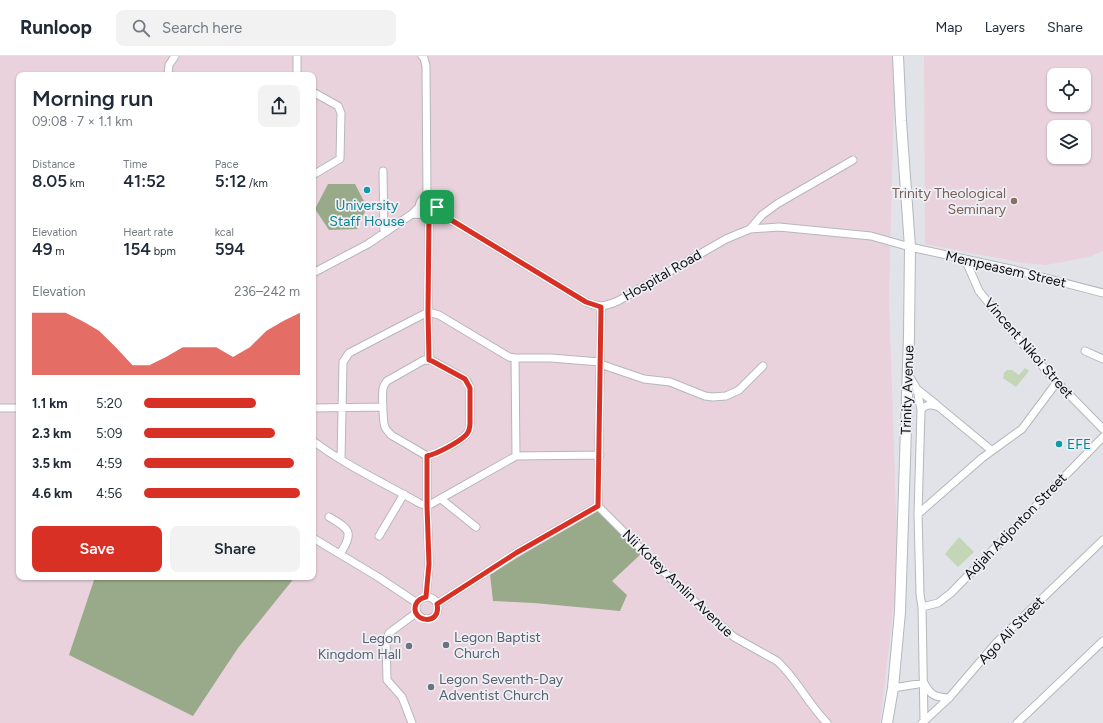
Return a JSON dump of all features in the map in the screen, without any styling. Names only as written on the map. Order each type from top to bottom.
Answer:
[{"type":"street","points":[[168,72],[169,65],[175,56]]},
{"type":"street","points":[[297,72],[298,56]]},
{"type":"street","points":[[422,56],[426,66],[427,197]]},
{"type":"street","name":"Trinity Avenue","points":[[888,723],[893,688],[900,612],[908,373],[910,247],[900,121],[898,56]]},
{"type":"street","points":[[316,94],[338,106],[341,113],[340,159],[316,173]]},
{"type":"street","points":[[750,229],[762,214],[853,160]]},
{"type":"street","points":[[383,171],[384,233]]},
{"type":"street","points":[[429,211],[436,201],[430,197],[421,199],[429,211],[429,360]]},
{"type":"street","points":[[316,271],[368,244],[412,214],[429,211],[443,215],[586,302],[601,307],[600,455],[598,506],[516,553],[437,604]]},
{"type":"street","name":"Hospital Road","points":[[601,307],[618,301],[726,239],[750,229],[779,227],[871,236],[910,247]]},
{"type":"street","name":"Mempeasem Street","points":[[910,247],[1035,275],[1103,293]]},
{"type":"street","name":"Vincent Nikoi Street","points":[[965,259],[983,296],[1013,333],[1057,382],[1103,429]]},
{"type":"street","points":[[341,459],[341,408],[343,362],[345,357],[349,353],[428,312],[439,316],[510,357],[551,358],[600,363],[644,379],[670,382],[705,396],[726,396],[739,390],[764,366]]},
{"type":"street","points":[[1085,351],[1103,358]]},
{"type":"street","points":[[515,358],[516,456]]},
{"type":"street","points":[[424,360],[429,360],[465,379],[468,383],[470,388],[470,429],[466,434],[438,453],[427,456],[391,435],[384,427],[382,388],[387,381],[424,360]]},
{"type":"street","points":[[908,373],[917,389],[923,408],[918,514],[924,683],[923,722]]},
{"type":"street","points":[[918,514],[991,450],[1022,429],[1057,382]]},
{"type":"street","points":[[917,389],[991,450]]},
{"type":"street","points":[[923,408],[932,404],[939,407]]},
{"type":"street","points":[[316,408],[383,407]]},
{"type":"street","points":[[0,408],[16,408]]},
{"type":"street","name":"Adjah Adjonton Street","points":[[922,607],[938,603],[951,592],[1103,437]]},
{"type":"street","points":[[316,443],[341,459],[421,504],[427,505],[441,499],[516,456],[600,455]]},
{"type":"street","points":[[426,597],[429,564],[427,456]]},
{"type":"street","points":[[380,536],[404,494]]},
{"type":"street","points":[[441,499],[476,527]]},
{"type":"street","name":"Nii Kotey Amlin Avenue","points":[[598,506],[681,589],[734,637],[777,661],[797,684],[814,710],[827,723]]},
{"type":"street","points":[[329,517],[346,527],[348,532],[348,540],[340,554]]},
{"type":"street","points":[[316,540],[417,603]]},
{"type":"street","name":"Ago Ali Street","points":[[923,722],[949,698],[997,642],[1103,540]]},
{"type":"street","points":[[426,597],[432,599],[437,604],[438,611],[437,614],[431,619],[424,620],[416,613],[415,606],[419,600],[426,597]]},
{"type":"street","points":[[412,723],[402,697],[388,680],[386,641],[389,633],[416,613]]},
{"type":"street","points":[[1017,723],[1103,641]]},
{"type":"street","points":[[893,688],[924,683]]},
{"type":"street","points":[[924,683],[930,694],[949,698]]},
{"type":"shaded area","points":[[0,56],[895,56],[889,299],[898,569],[880,723],[0,723]]},
{"type":"shaded area","name":"Trinity Theological Seminary","points":[[924,56],[1103,56],[1103,251],[1089,257],[1046,265],[1023,263],[925,244]]},
{"type":"green space","points":[[328,184],[355,184],[367,207],[357,229],[329,230],[316,210],[316,207]]},
{"type":"green space","points":[[1025,368],[1029,371],[1016,387],[1003,378],[1003,374],[1007,370],[1012,370],[1019,375]]},
{"type":"green space","points":[[598,510],[641,554],[612,581],[627,595],[620,611],[534,603],[493,601],[490,574]]},
{"type":"green space","points":[[959,537],[974,552],[958,567],[945,554]]},
{"type":"green space","points":[[94,580],[293,580],[238,648],[193,716],[69,655]]},
{"type":"place","name":"University Staff House","points":[[367,190]]},
{"type":"place","name":"Trinity Theological Seminary","points":[[1014,201]]},
{"type":"place","name":"EFE","points":[[1059,444]]},
{"type":"place","name":"Legon Baptist Church","points":[[446,645]]},
{"type":"place","name":"Legon Kingdom Hall","points":[[409,646]]},
{"type":"place","name":"Legon Seventh-Day Adventist Church","points":[[431,687]]},
{"type":"route","points":[[437,207],[443,215],[549,280],[586,302],[594,306],[601,307],[600,455],[598,506],[516,553],[437,604],[437,614],[431,619],[424,620],[416,613],[415,606],[419,600],[426,597],[429,564],[427,456],[438,453],[466,434],[470,429],[470,388],[468,383],[465,379],[429,360],[429,215],[435,212],[437,207]]}]
